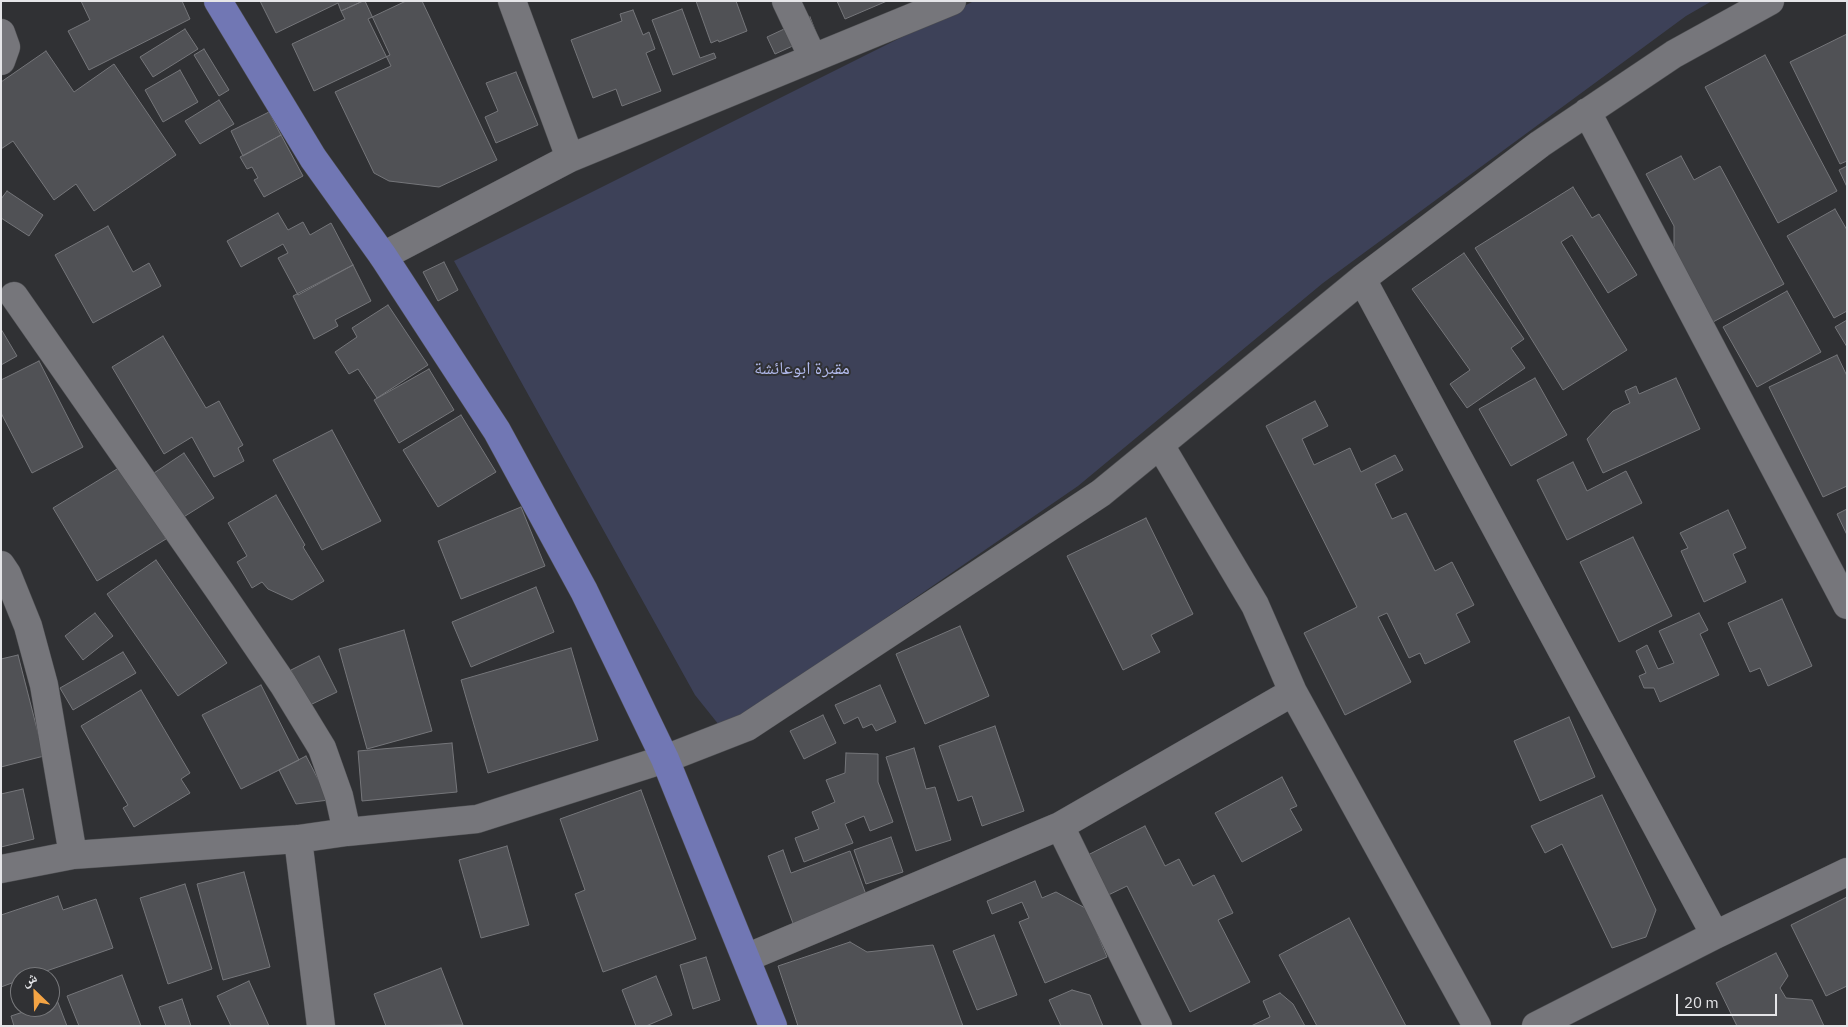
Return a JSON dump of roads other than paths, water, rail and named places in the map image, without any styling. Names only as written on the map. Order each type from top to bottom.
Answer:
[{"type":"main road","points":[[218,1],[313,158],[383,256],[497,431],[584,591],[665,758],[773,1026]]},
{"type":"street","points":[[512,1],[570,158]]},
{"type":"street","points":[[786,1],[813,58]]},
{"type":"street","points":[[383,256],[570,158],[952,1]]},
{"type":"street","points":[[1,869],[73,855],[298,839],[347,832],[478,819],[665,758],[747,727],[1101,493],[1362,279],[1533,150],[1674,54],[1770,1]]},
{"type":"street","points":[[1,33],[6,47],[1,61]]},
{"type":"street","points":[[1587,112],[1847,605]]},
{"type":"street","points":[[1362,279],[1715,935]]},
{"type":"street","points":[[14,296],[283,684],[322,748],[339,796],[347,832]]},
{"type":"street","points":[[1160,445],[1255,605],[1293,692],[1477,1026]]},
{"type":"street","points":[[1,565],[7,574],[28,626],[44,685],[73,855]]},
{"type":"street","points":[[746,958],[1060,826],[1293,692]]},
{"type":"street","points":[[1060,826],[1158,1026]]},
{"type":"street","points":[[298,839],[321,1026]]},
{"type":"street","points":[[1536,1026],[1715,935],[1847,872]]},
{"type":"park label","name":"مقبرة ابوعائشة","points":[[802,369]]}]
